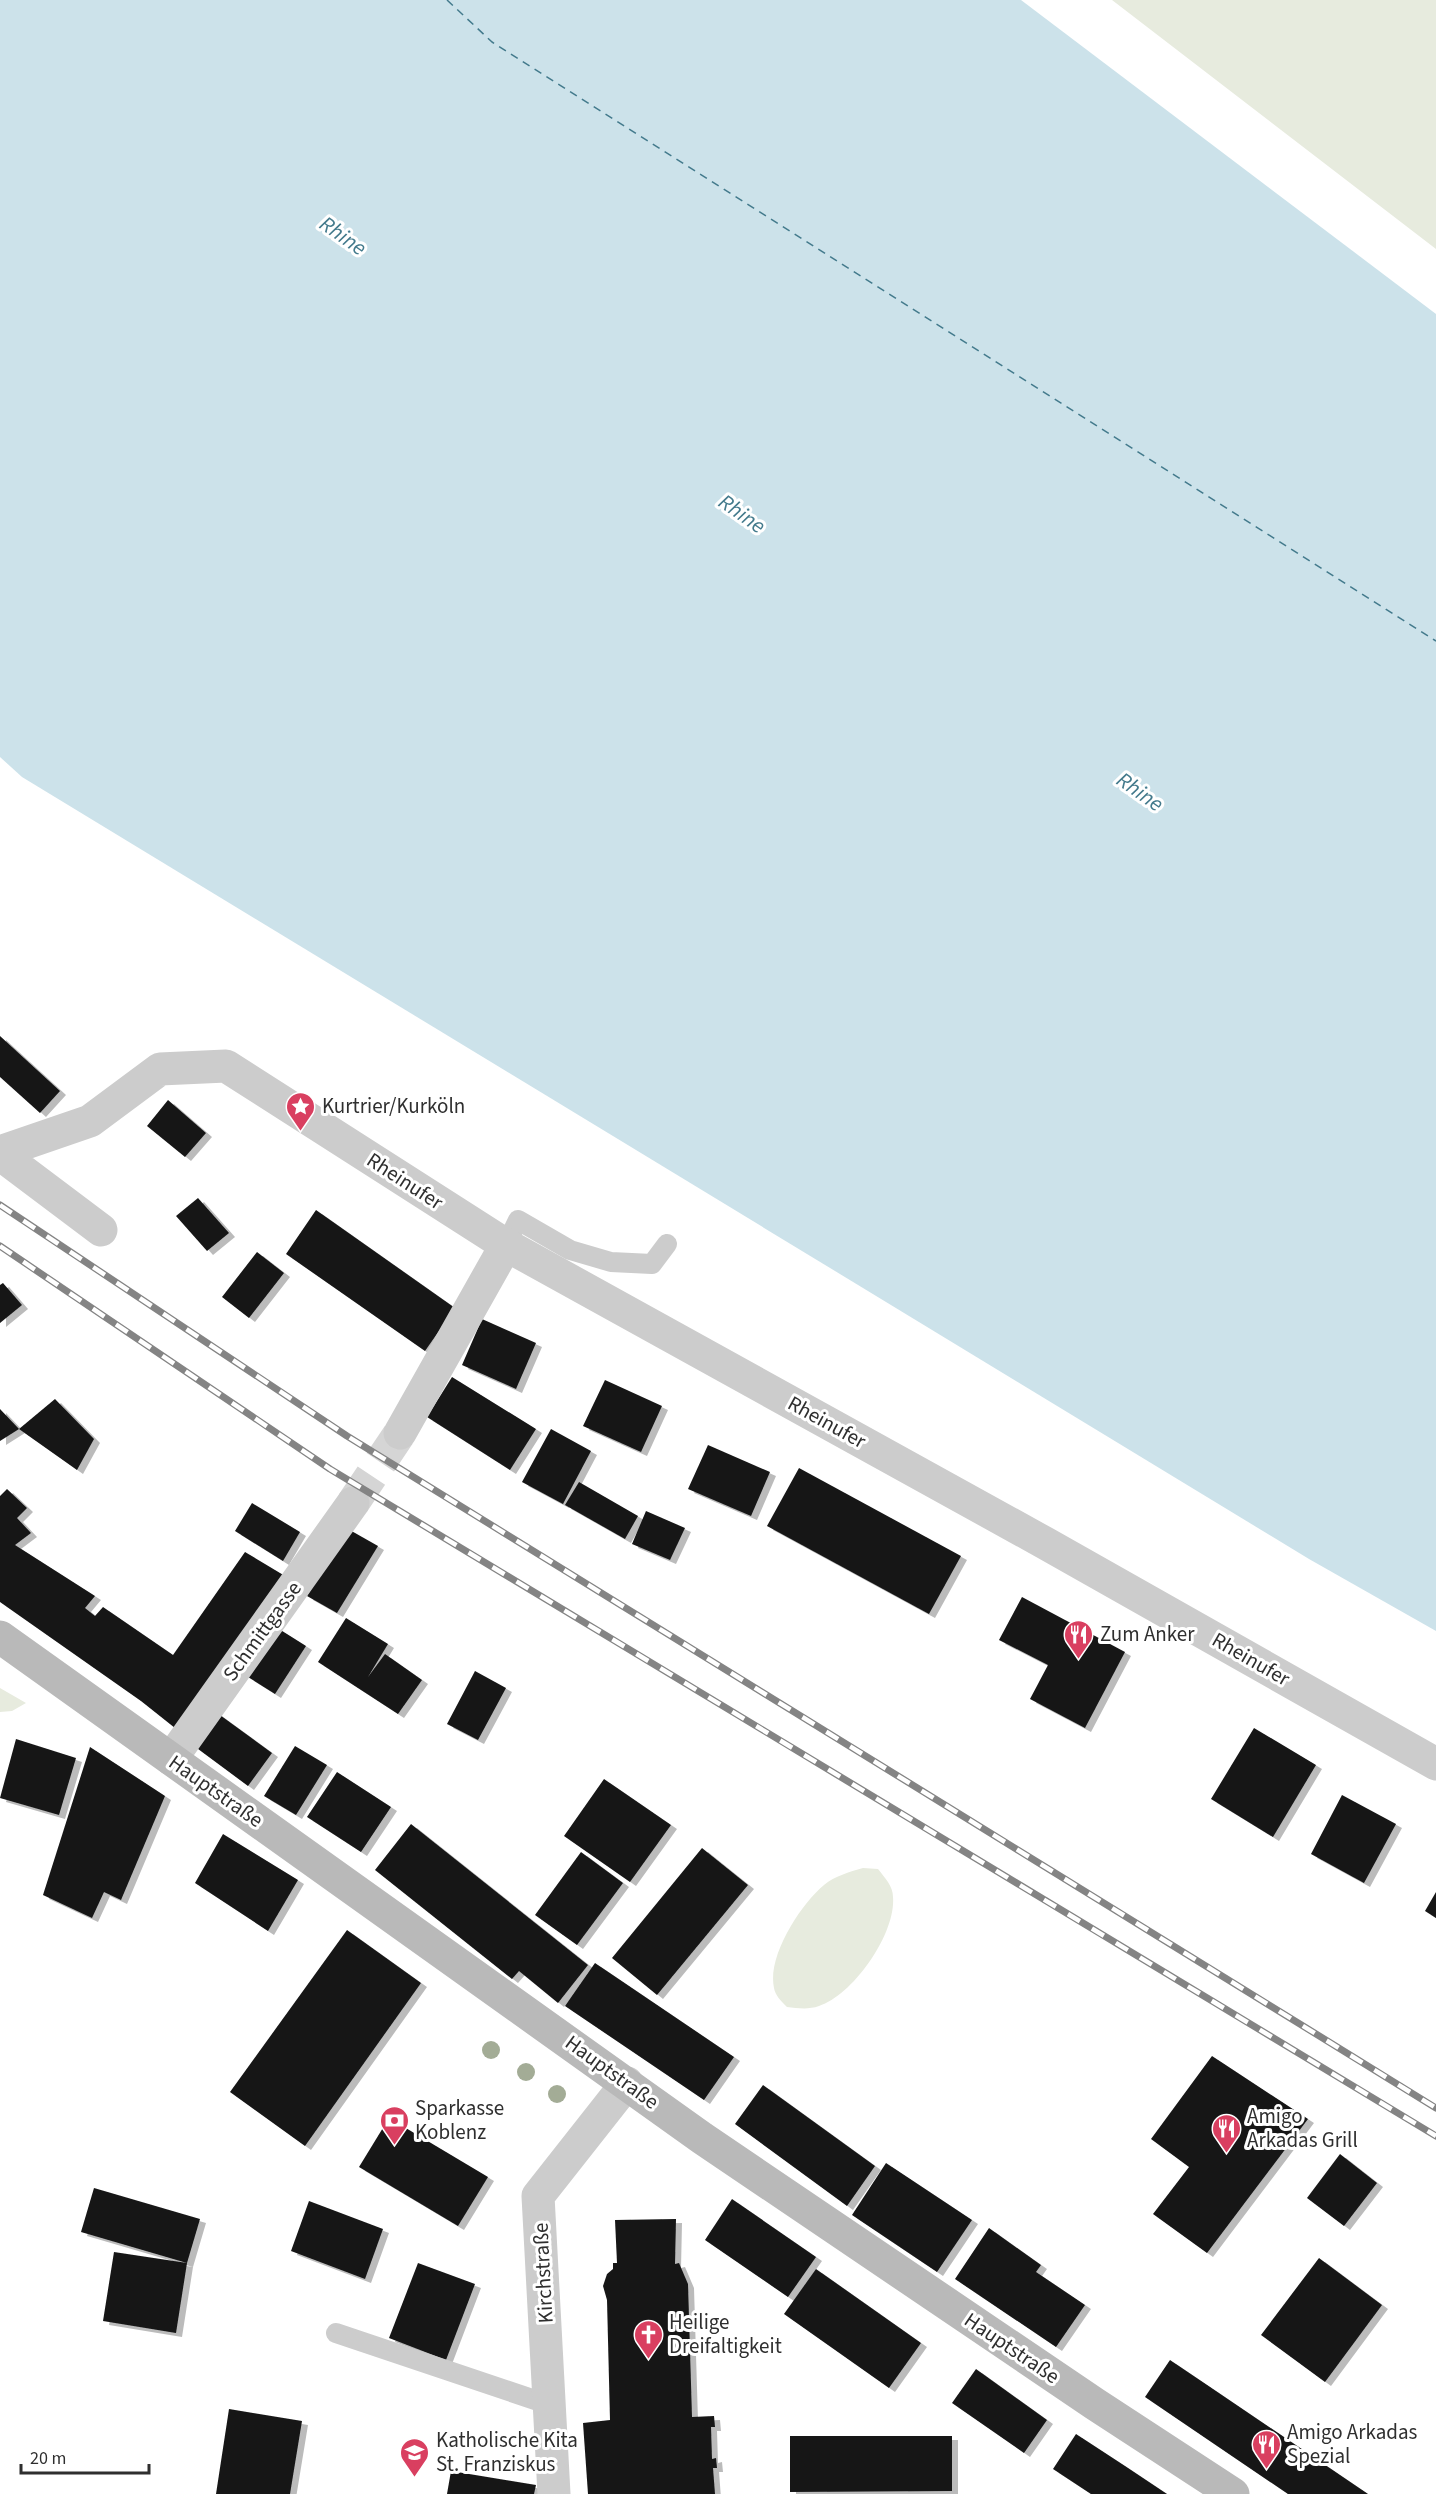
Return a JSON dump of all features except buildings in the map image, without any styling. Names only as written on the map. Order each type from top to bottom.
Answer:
[{"type":"main road","name":"Hauptstraße","points":[[0,1638],[721,2151],[1095,2404],[1233,2494]]},
{"type":"street","name":"Rheinufer","points":[[0,1153],[90,1121],[160,1069],[226,1066],[506,1245],[1045,1543],[1436,1764]]},
{"type":"street","points":[[0,1153],[101,1230]]},
{"type":"street","points":[[400,1433],[506,1245]]},
{"type":"street","name":"Schmittgasse","points":[[171,1759],[353,1503]]},
{"type":"street","name":"Kirchstraße","points":[[554,2494],[538,2196],[627,2083]]},
{"type":"lane","points":[[506,1245],[518,1220],[570,1250],[611,1262],[652,1264],[667,1244]]},
{"type":"lane","points":[[336,2333],[550,2405]]},
{"type":"shaded area","points":[[1112,0],[1436,0],[1436,249]]},
{"type":"shaded area","points":[[0,1688],[26,1703],[12,1711],[0,1712]]},
{"type":"shaded area","points":[[863,1868],[878,1869],[893,1893],[892,1912],[880,1945],[858,1976],[832,2000],[811,2008],[787,2007],[776,1993],[773,1975],[781,1946],[788,1932],[796,1918],[824,1885],[837,1877]]},
{"type":"water","name":"Rhine","points":[[0,0],[1021,0],[1436,314],[1436,1631],[1309,1559],[22,777],[0,757]]},
{"type":"ferry route","points":[[447,0],[492,42],[1436,641]]},
{"type":"tunnel","points":[[353,1503],[400,1433]]},
{"type":"railway","points":[[0,1205],[347,1436],[1436,2108]]},
{"type":"railway","points":[[0,1246],[330,1469],[1436,2136]]},
{"type":"place","name":"Kurtrier/Kurköln","points":[[301,1132]]},
{"type":"place","name":"Zum Anker","points":[[1079,1660]]},
{"type":"place","name":"Sparkasse Koblenz","points":[[394,2146]]},
{"type":"place","name":"Amigo Arkadas Grill","points":[[1226,2154]]},
{"type":"place","name":"Heilige Dreifaltigkeit","points":[[648,2360]]},
{"type":"place","name":"Amigo Arkadas Spezial","points":[[1266,2470]]},
{"type":"place","name":"Katholische Kita St. Franziskus","points":[[415,2478]]}]
